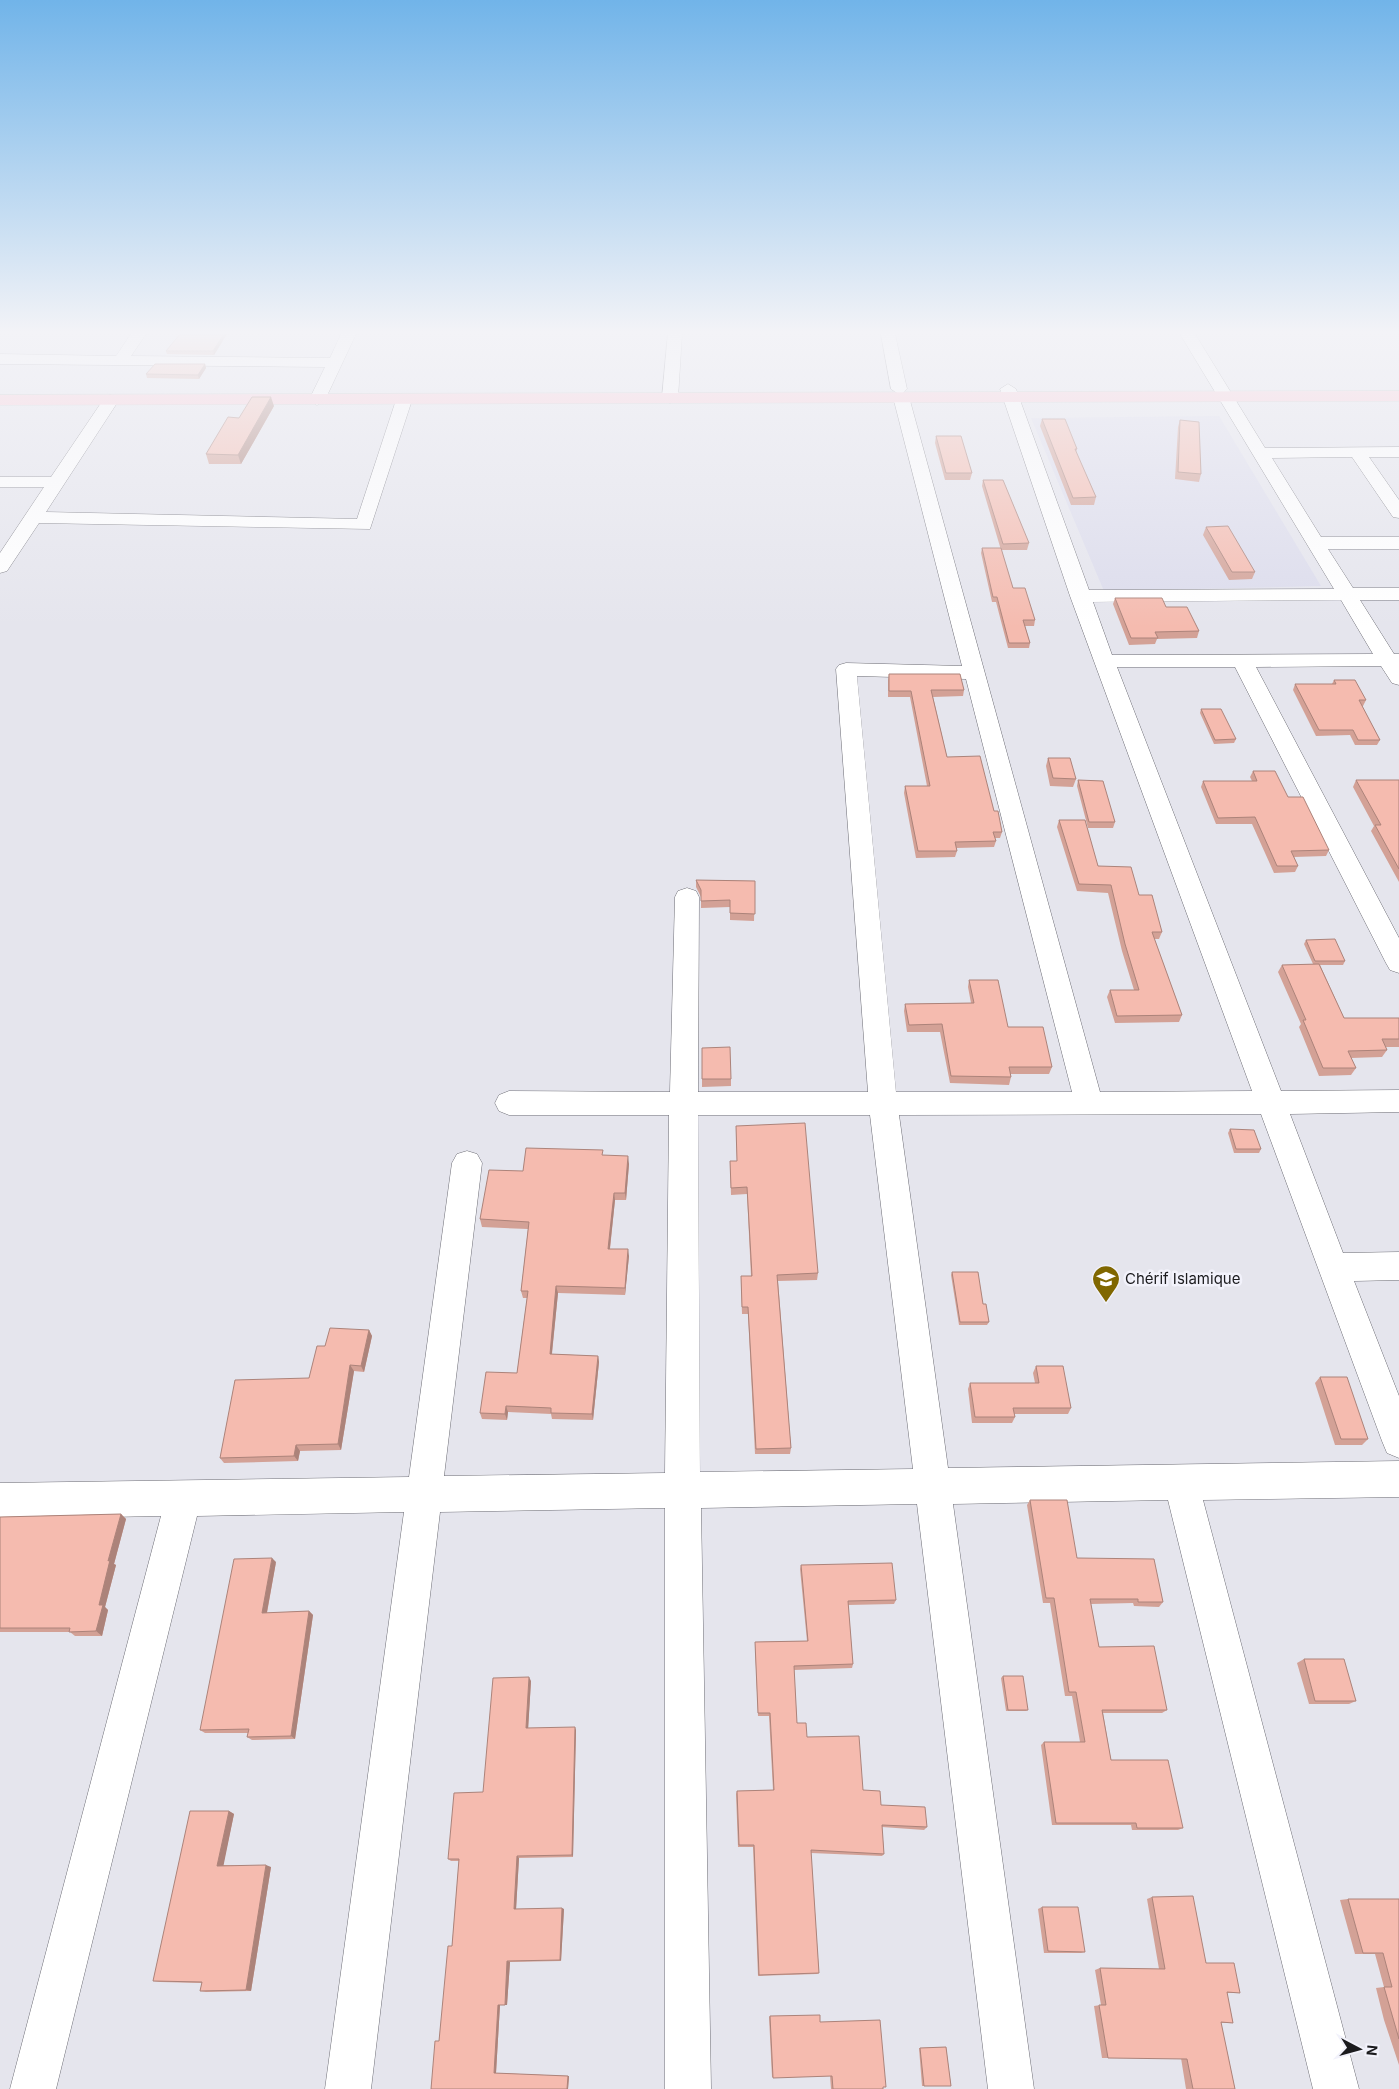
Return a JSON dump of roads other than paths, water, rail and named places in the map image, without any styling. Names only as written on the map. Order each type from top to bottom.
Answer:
[{"type":"street","points":[[0,567],[90,431]]},
{"type":"street","points":[[33,517],[364,525],[394,431]]},
{"type":"street","points":[[910,431],[1089,1104]]},
{"type":"street","points":[[1023,431],[1104,661],[1269,1102],[1399,1441]]},
{"type":"street","points":[[1248,431],[1348,595],[1393,660],[1399,679]]},
{"type":"street","points":[[1357,452],[1393,497],[1399,513]]},
{"type":"street","points":[[1261,453],[1399,452]]},
{"type":"street","points":[[0,482],[56,482]]},
{"type":"street","points":[[1316,543],[1399,543]]},
{"type":"street","points":[[1080,596],[1399,594]]},
{"type":"street","points":[[1242,660],[1399,963]]},
{"type":"street","points":[[1104,661],[1393,660]]},
{"type":"street","points":[[974,673],[846,669],[883,1104],[1011,2089]]},
{"type":"street","points":[[687,897],[682,1105],[682,1491],[688,2089]]},
{"type":"street","points":[[509,1103],[682,1105],[1399,1101]]},
{"type":"street","points":[[348,2089],[467,1163]]},
{"type":"street","points":[[1332,1267],[1399,1266]]},
{"type":"street","points":[[0,1501],[1399,1479]]},
{"type":"street","points":[[1181,1483],[1336,2089]]},
{"type":"street","points":[[32,2089],[183,1498]]},
{"type":"place","name":"Chérif Islamique","points":[[1106,1303]]}]
